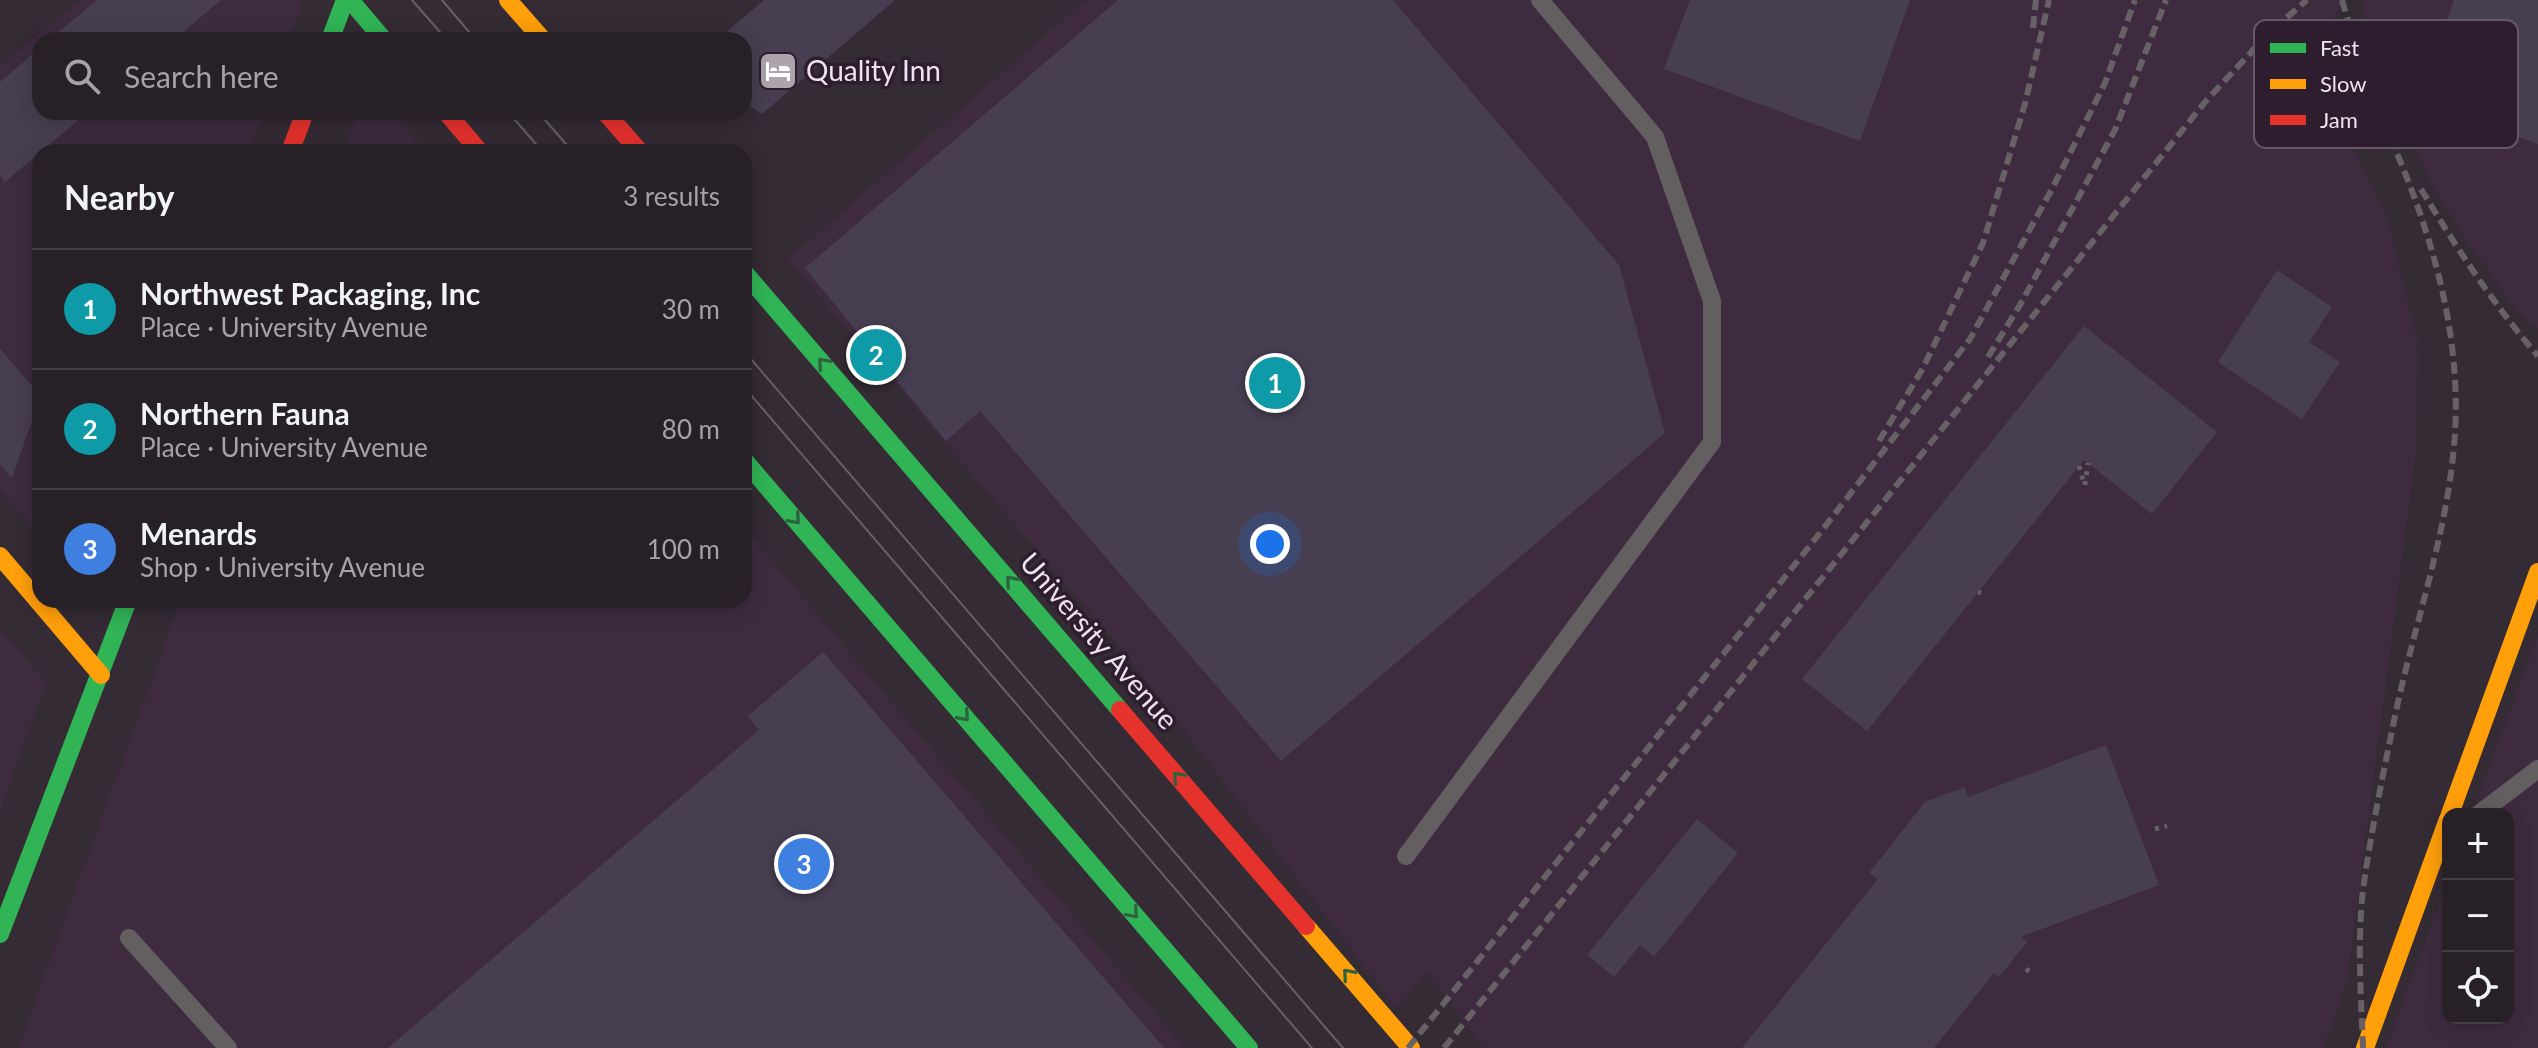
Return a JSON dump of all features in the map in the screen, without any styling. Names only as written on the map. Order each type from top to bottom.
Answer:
[{"type":"main road","points":[[334,32],[348,0],[377,32]]},
{"type":"main road","points":[[508,0],[536,32]]},
{"type":"main road","points":[[293,144],[302,120]]},
{"type":"main road","points":[[453,120],[473,144]]},
{"type":"main road","points":[[612,120],[633,144]]},
{"type":"main road","name":"University Avenue","points":[[752,281],[1411,1048]]},
{"type":"main road","points":[[752,469],[1249,1048]]},
{"type":"main road","points":[[0,556],[32,594]]},
{"type":"main road","points":[[2452,808],[2538,573]]},
{"type":"main road","points":[[44,608],[101,675]]},
{"type":"main road","points":[[0,934],[125,608]]},
{"type":"main road","points":[[2365,1048],[2442,845]]},
{"type":"lane","points":[[1406,856],[1712,442],[1712,301],[1655,137],[1540,0]]},
{"type":"lane","points":[[2487,808],[2538,769]]},
{"type":"lane","points":[[129,938],[228,1048]]},
{"type":"path","points":[[2079,466],[2085,485],[2088,463]]},
{"type":"path","points":[[2155,829],[2167,826]]},
{"type":"path","points":[[2026,969],[2034,975]]},
{"type":"shaded area","points":[[81,0],[303,0],[291,32],[42,32]]},
{"type":"shaded area","points":[[1086,0],[2345,0],[2331,20],[2254,20],[2254,148],[2352,148],[2387,218],[2417,339],[2416,451],[2347,982],[2323,1048],[1484,1048],[1426,971],[1397,1009],[1128,657],[788,259]]},
{"type":"shaded area","points":[[2360,0],[2538,0],[2538,328],[2517,311],[2463,235],[2430,180],[2416,148],[2518,148],[2518,20],[2367,20]]},
{"type":"shaded area","points":[[32,40],[32,120],[259,120],[251,144],[32,144],[32,526],[0,490],[0,66]]},
{"type":"shaded area","points":[[355,120],[398,120],[418,144],[346,144]]},
{"type":"shaded area","points":[[752,537],[1185,1048],[18,1048],[178,608],[752,608]]},
{"type":"shaded area","points":[[0,629],[46,682],[0,811]]},
{"type":"shaded area","points":[[2538,635],[2538,1048],[2386,1048],[2442,896],[2442,1024],[2514,1024],[2514,808],[2474,808]]},
{"type":"building","points":[[97,0],[221,0],[183,32],[59,32]]},
{"type":"building","name":"Quality Inn","points":[[764,0],[895,0],[762,114],[752,107],[752,32],[726,32]]},
{"type":"building","points":[[1118,0],[1393,0],[1619,265],[1665,433],[1281,761],[980,411],[946,441],[805,268]]},
{"type":"building","points":[[1690,0],[1910,0],[1860,141],[1664,69]]},
{"type":"building","points":[[2454,0],[2538,0],[2538,144],[2518,137],[2518,20],[2447,20]]},
{"type":"building","points":[[32,55],[32,120],[79,120],[50,144],[32,144],[32,159],[5,182],[0,176],[0,82]]},
{"type":"building","points":[[2277,270],[2332,307],[2309,342],[2340,362],[2302,419],[2218,362]]},
{"type":"building","points":[[2084,326],[2217,432],[2152,514],[2084,460],[1867,731],[1802,679]]},
{"type":"building","points":[[0,349],[32,386],[32,421],[12,478],[0,464]]},
{"type":"building","points":[[823,652],[1164,1048],[388,1048],[759,730],[748,716]]},
{"type":"building","points":[[2106,745],[2159,885],[2021,937],[2027,942],[1999,977],[1994,973],[1934,1048],[1742,1048],[1878,879],[1869,873],[1925,802],[1965,787],[1968,797]]},
{"type":"building","points":[[1697,819],[1738,853],[1654,957],[1640,945],[1614,977],[1587,955]]},
{"type":"tram line","points":[[412,0],[440,32]]},
{"type":"tram line","points":[[442,0],[469,32]]},
{"type":"tram line","points":[[515,120],[536,144]]},
{"type":"tram line","points":[[545,120],[566,144]]},
{"type":"tram line","points":[[752,360],[1343,1048]]},
{"type":"tram line","points":[[752,396],[1312,1048]]},
{"type":"railway","points":[[2033,28],[2036,0]]},
{"type":"railway","points":[[1879,441],[1923,368],[1983,243],[2025,104],[2049,0]]},
{"type":"railway","points":[[1408,1048],[1816,538],[1970,339],[2053,187],[2105,83],[2135,0]]},
{"type":"railway","points":[[1988,357],[2020,305],[2115,130],[2166,0]]},
{"type":"railway","points":[[2284,20],[2307,0]]},
{"type":"railway","points":[[2342,0],[2348,20]]},
{"type":"railway","points":[[1444,1048],[2205,102],[2254,49]]},
{"type":"railway","points":[[2363,1048],[2360,929],[2366,868],[2396,711],[2446,504],[2455,433],[2456,395],[2448,319],[2419,210],[2395,148]]},
{"type":"railway","points":[[2421,189],[2476,275],[2538,356]]},
{"type":"traffic: fast","points":[[333,32],[345,0]]},
{"type":"traffic: fast","points":[[350,0],[377,32]]},
{"type":"traffic: fast","points":[[752,281],[1120,710]]},
{"type":"traffic: fast","points":[[752,469],[1249,1048]]},
{"type":"traffic: fast","points":[[0,934],[125,608]]},
{"type":"traffic: slow","points":[[508,0],[536,32]]},
{"type":"traffic: slow","points":[[0,556],[32,594]]},
{"type":"traffic: slow","points":[[2452,808],[2538,572]]},
{"type":"traffic: slow","points":[[44,608],[101,675]]},
{"type":"traffic: slow","points":[[2365,1048],[2442,836]]},
{"type":"traffic: slow","points":[[1306,926],[1411,1048]]},
{"type":"traffic: jam","points":[[293,144],[302,120]]},
{"type":"traffic: jam","points":[[453,120],[473,144]]},
{"type":"traffic: jam","points":[[612,120],[633,144]]},
{"type":"traffic: jam","points":[[1120,710],[1306,926]]},
{"type":"place","name":"Quality Inn","points":[[778,71]]},
{"type":"place","name":"Northern Fauna","points":[[876,355]]},
{"type":"place","name":"Northwest Packaging, Inc","points":[[1275,383]]},
{"type":"place","name":"Menards","points":[[804,864]]}]
